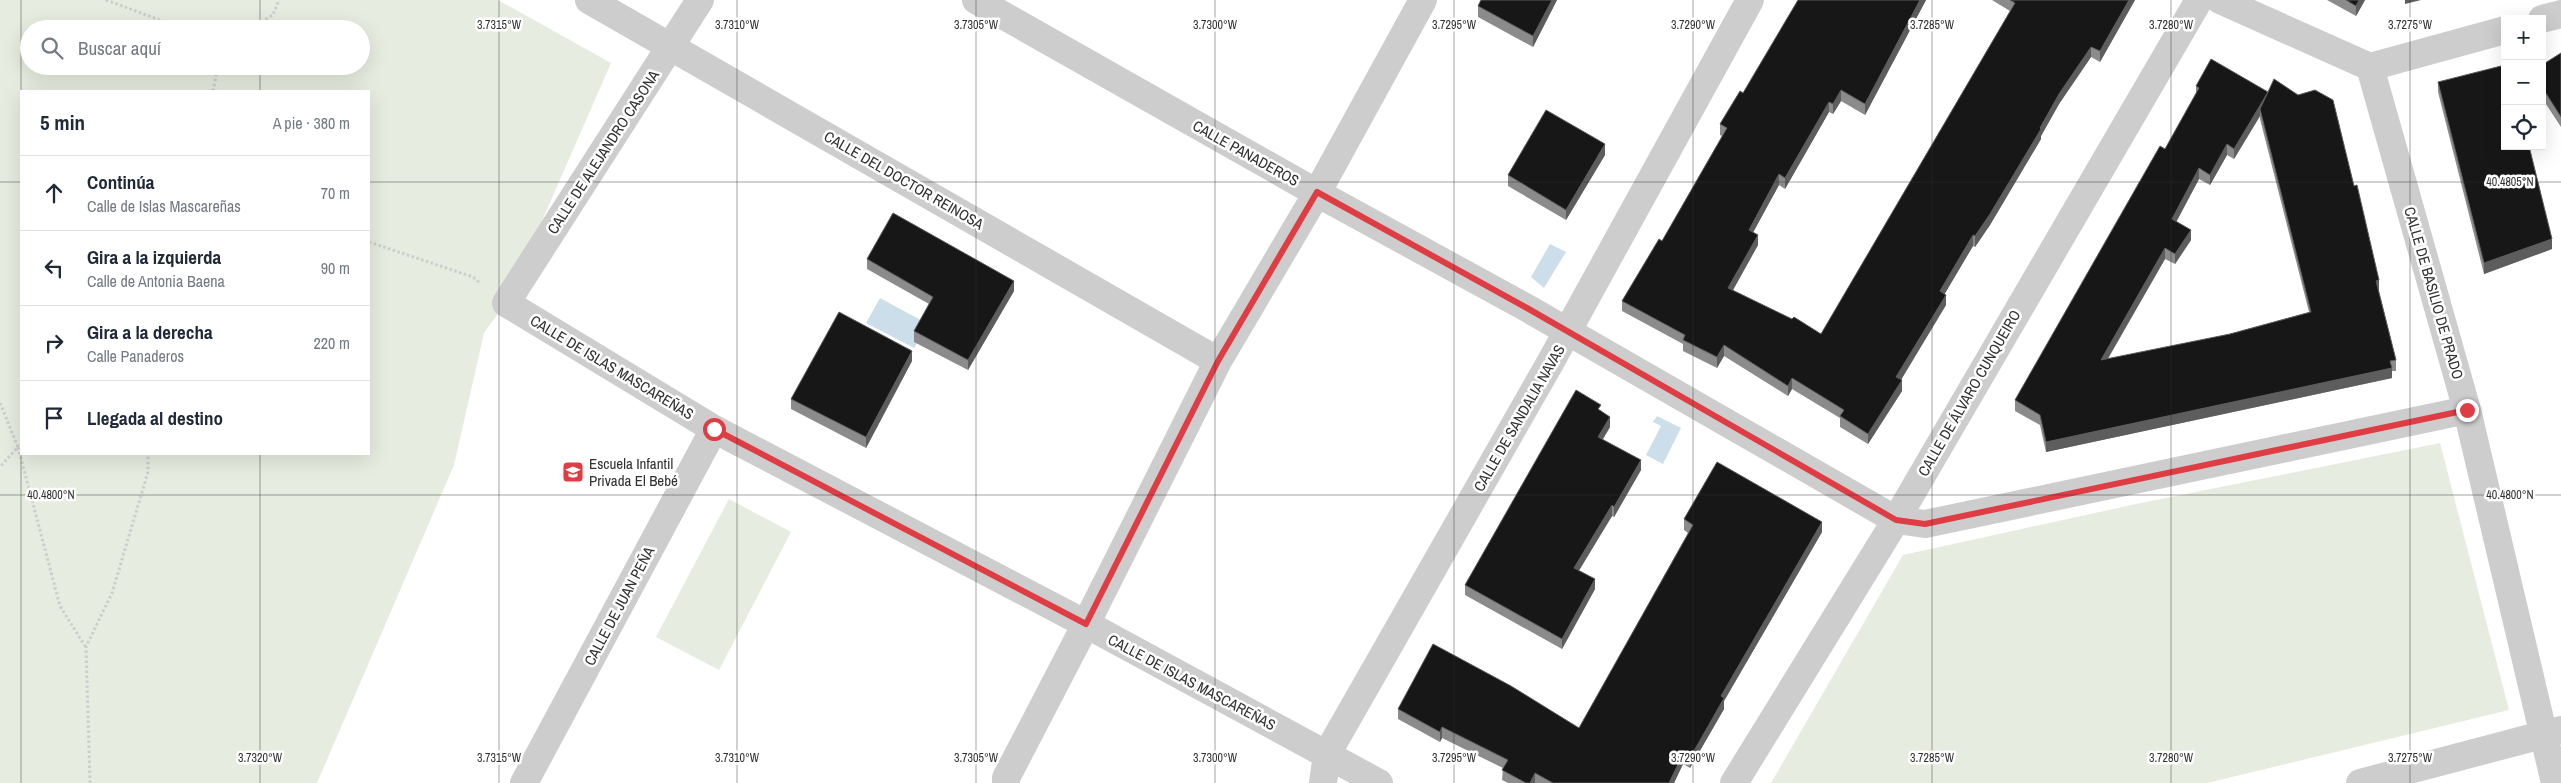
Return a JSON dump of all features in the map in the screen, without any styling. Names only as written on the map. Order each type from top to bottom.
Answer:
[{"type":"street","name":"CALLE DEL DOCTOR REINOSA","points":[[589,0],[1218,361]]},
{"type":"street","name":"CALLE DE ALEJANDRO CASONA","points":[[506,303],[700,0]]},
{"type":"street","name":"CALLE PANADEROS","points":[[976,0],[1527,308],[1896,520],[1925,524],[2467,410]]},
{"type":"street","points":[[1006,783],[1006,778],[1086,624],[1218,361],[1317,192],[1423,0]]},
{"type":"street","name":"CALLE DE SANDALIA NAVAS","points":[[1327,754],[1567,332],[1750,0]]},
{"type":"street","name":"CALLE DE ÁLVARO CUNQUEIRO","points":[[1734,783],[1896,520],[2199,0]]},
{"type":"street","points":[[2220,0],[2370,67],[2501,31]]},
{"type":"street","points":[[2546,18],[2561,14]]},
{"type":"street","name":"CALLE DE BASILIO DE PRADO","points":[[2370,67],[2467,410],[2553,733],[2555,783]]},
{"type":"street","name":"CALLE DE ISLAS MASCAREÑAS","points":[[506,303],[714,429],[1086,624],[1379,783]]},
{"type":"street","name":"CALLE DE JUAN PEÑA","points":[[524,783],[714,429]]},
{"type":"street","points":[[2360,783],[2553,733]]},
{"type":"street","points":[[1323,783],[1327,754]]},
{"type":"path","points":[[106,0],[160,20]]},
{"type":"path","points":[[265,20],[274,15],[279,0]]},
{"type":"path","points":[[213,90],[216,75]]},
{"type":"path","points":[[370,242],[473,277],[506,303]]},
{"type":"path","points":[[0,403],[20,455]]},
{"type":"path","points":[[0,467],[18,447]]},
{"type":"path","points":[[20,455],[60,606],[86,647]]},
{"type":"path","points":[[90,783],[86,647],[112,593],[148,472],[148,455]]},
{"type":"shaded area","points":[[0,0],[498,0],[611,63],[506,303],[484,333],[454,465],[317,783],[0,783]]},
{"type":"shaded area","points":[[2440,443],[2509,710],[2207,783],[1771,783],[1903,555],[2136,504]]},
{"type":"shaded area","points":[[729,499],[791,532],[719,670],[656,637]]},
{"type":"water","points":[[1550,244],[1566,252],[1544,288],[1531,277]]},
{"type":"water","points":[[880,298],[928,324],[914,348],[866,323]]},
{"type":"water","points":[[1657,416],[1681,428],[1663,464],[1646,455],[1661,426],[1653,422]]},
{"type":"building","points":[[1481,0],[1552,0],[1533,36],[1478,6]]},
{"type":"building","points":[[1798,0],[1920,0],[1865,104],[1841,90],[1833,104],[1829,102],[1785,178],[1779,174],[1749,230],[1758,235],[1728,288],[1792,319],[1794,317],[1821,334],[2015,3],[2010,0],[2129,0],[2100,51],[2091,47],[2059,94],[2041,129],[1990,214],[1975,236],[1973,235],[1940,291],[1946,295],[1896,377],[1902,380],[1868,434],[1840,416],[1844,410],[1792,378],[1788,386],[1724,345],[1717,357],[1683,340],[1685,335],[1622,301],[1659,239],[1662,241],[1727,128],[1720,124],[1740,91],[1743,93]]},
{"type":"building","points":[[2346,0],[2359,0],[2356,6]]},
{"type":"building","points":[[2561,53],[2561,117],[2546,93],[2546,62]]},
{"type":"building","points":[[2211,59],[2268,92],[2274,79],[2298,95],[2315,90],[2333,100],[2354,186],[2357,185],[2379,280],[2376,281],[2396,360],[2390,361],[2392,368],[2046,442],[2040,415],[2015,400],[2160,146],[2165,149],[2199,88],[2196,86]],"holes":[[[2268,92],[2260,109],[2311,312],[2230,334],[2101,360],[2165,248],[2175,254],[2191,230],[2172,219],[2199,168],[2210,175],[2227,144],[2234,149]]]},
{"type":"building","points":[[2501,66],[2501,150],[2530,150],[2552,239],[2484,263],[2438,82]]},
{"type":"building","points":[[1546,110],[1605,144],[1566,210],[1508,175]]},
{"type":"building","points":[[893,213],[1014,281],[968,360],[914,331],[933,297],[867,259]]},
{"type":"building","points":[[839,312],[912,351],[866,437],[791,399]]},
{"type":"building","points":[[1576,390],[1601,405],[1598,409],[1610,417],[1598,437],[1641,460],[1614,507],[1612,505],[1574,568],[1595,579],[1562,639],[1465,585]]},
{"type":"building","points":[[1717,462],[1822,522],[1721,696],[1724,698],[1690,758],[1683,754],[1669,783],[1553,783],[1535,773],[1530,783],[1526,783],[1502,770],[1508,760],[1442,727],[1440,732],[1398,709],[1433,644],[1511,686],[1579,728],[1693,525],[1684,519]]},
{"type":"place","name":"Escuela Infantil Privada El Bebé","points":[[573,472]]},
{"type":"route","points":[[714,429],[1086,624],[1218,361],[1317,192],[1527,308],[1859,497],[1896,520],[1925,524],[2467,410]]}]
